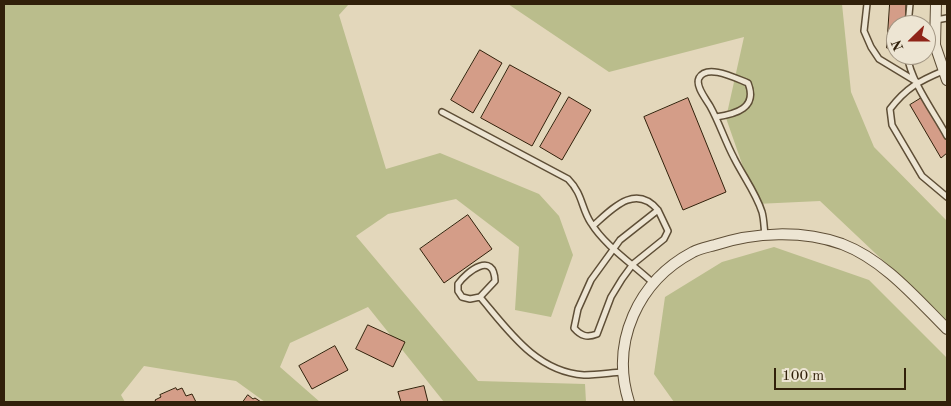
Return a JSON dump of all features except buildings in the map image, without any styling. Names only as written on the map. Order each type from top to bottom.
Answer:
[{"type":"street","points":[[936,48],[945,75]]},
{"type":"street","points":[[629,402],[622,372],[624,346],[631,319],[641,297],[673,265],[694,251],[729,241],[765,235],[795,235],[821,238],[843,245],[864,255],[885,270],[903,285],[947,329]]},
{"type":"lane","points":[[867,4],[864,31],[871,47],[879,59],[917,82]]},
{"type":"lane","points":[[936,20],[947,18]]},
{"type":"lane","points":[[908,65],[947,136]]},
{"type":"lane","points":[[716,118],[742,110],[749,101],[751,91],[748,83],[717,72],[704,73],[699,78],[698,85],[758,200],[765,235]]},
{"type":"lane","points":[[945,75],[917,82],[901,94],[890,109],[892,125],[922,176],[947,197]]},
{"type":"lane","points":[[442,112],[568,179],[575,186],[581,197],[587,216],[593,226],[653,283]]},
{"type":"lane","points":[[593,226],[612,209],[631,198],[647,200],[658,210],[668,230],[664,239],[633,264],[611,297],[597,334],[590,336],[583,335],[574,328],[583,294],[590,280],[620,240],[658,210]]},
{"type":"lane","points":[[483,264],[490,266],[494,273],[495,281],[480,297],[470,299],[462,297],[458,291],[458,284],[462,278],[477,266],[483,264]]},
{"type":"lane","points":[[480,297],[514,337],[531,354],[546,364],[564,372],[583,374],[622,372]]},
{"type":"green space","points":[[4,4],[349,4],[339,15],[386,169],[440,153],[539,194],[559,216],[573,255],[551,317],[515,310],[519,247],[456,199],[388,214],[356,236],[478,381],[585,384],[586,402],[444,402],[368,307],[290,343],[280,367],[320,402],[265,402],[236,381],[144,366],[121,395],[125,402],[4,402]]},
{"type":"green space","points":[[508,4],[842,4],[851,92],[874,147],[947,221],[947,321],[820,201],[756,204],[726,118],[744,37],[609,72]]},
{"type":"green space","points":[[774,247],[869,280],[947,358],[947,402],[674,402],[654,374],[665,297],[722,262]]}]
